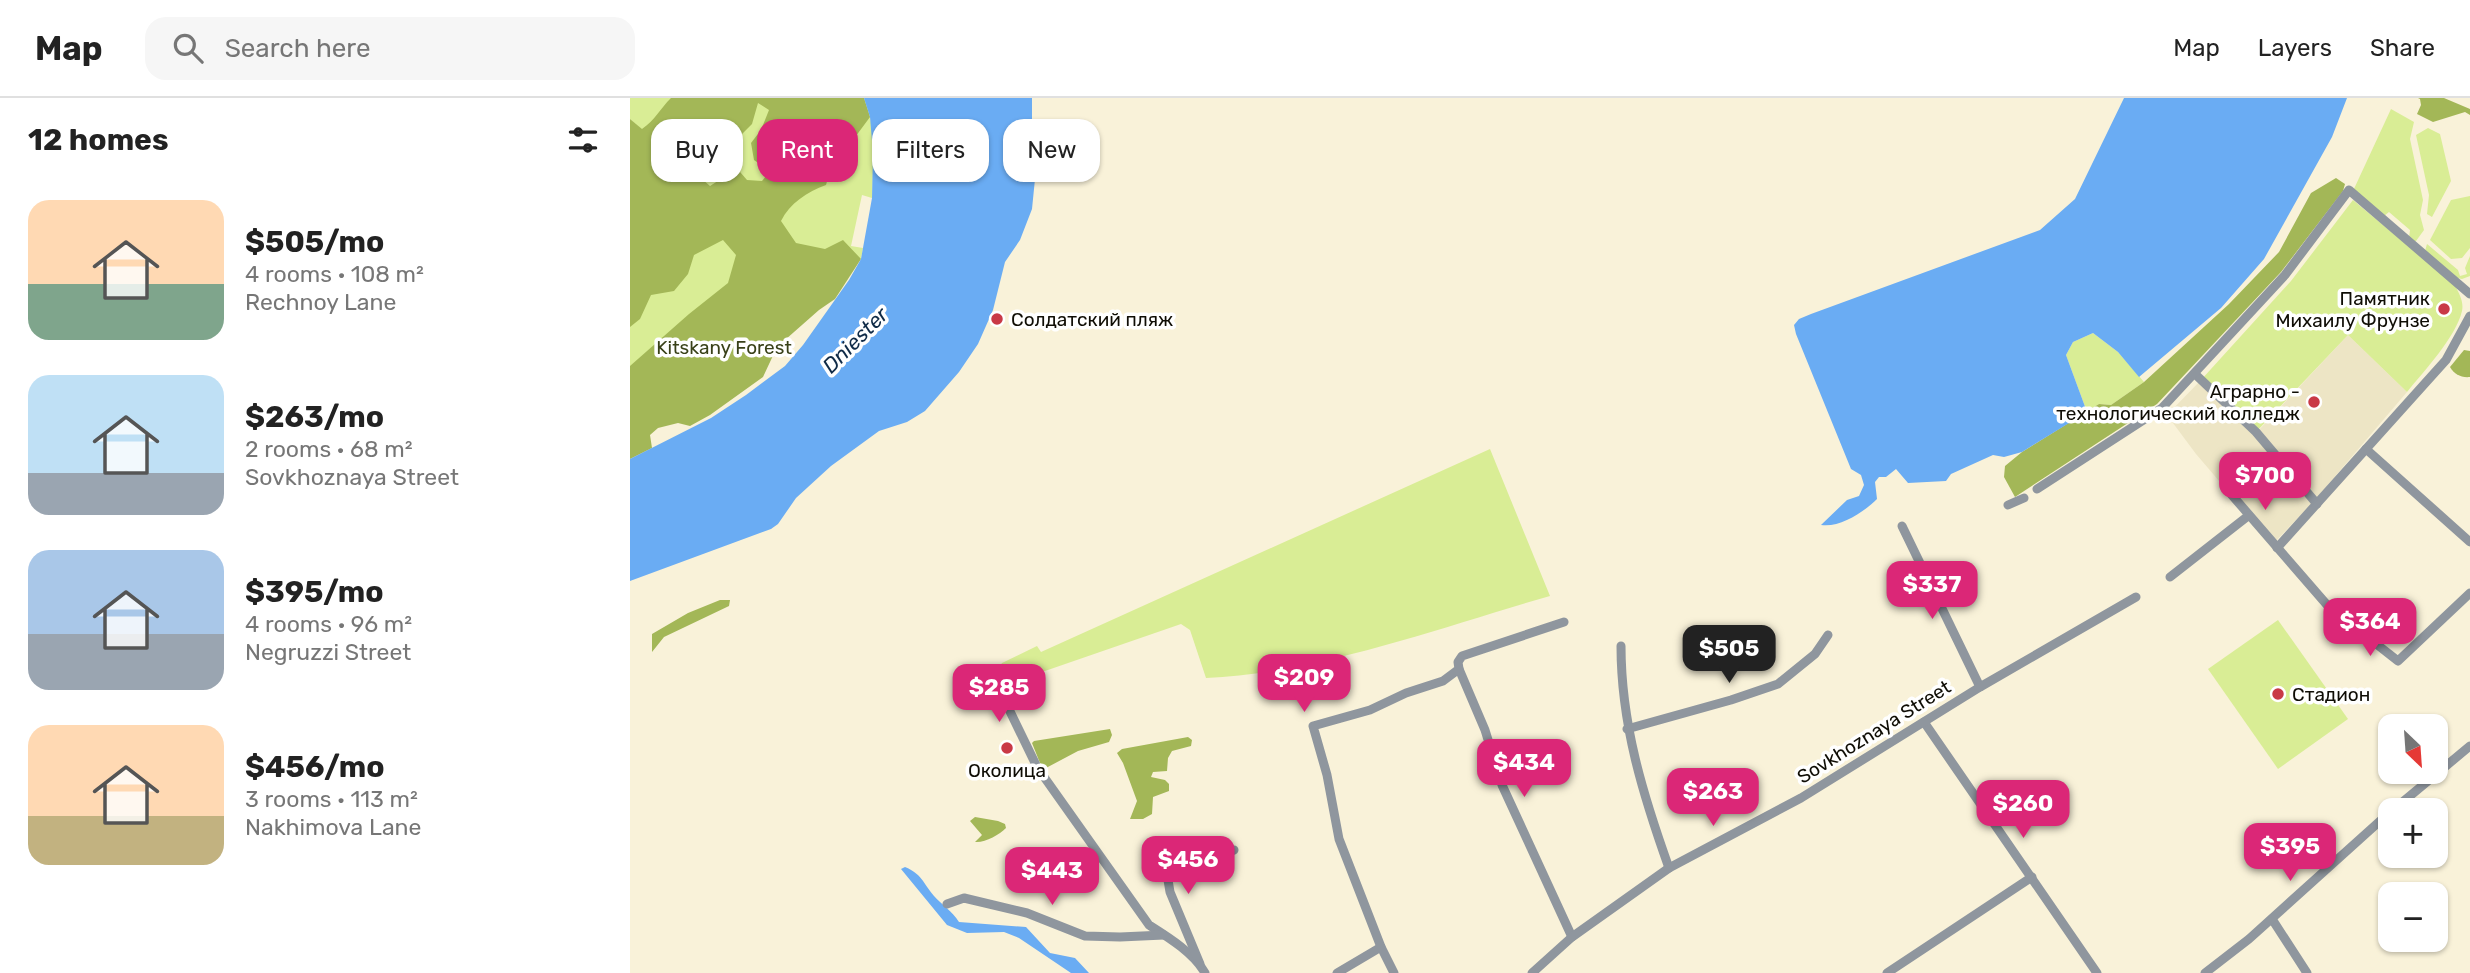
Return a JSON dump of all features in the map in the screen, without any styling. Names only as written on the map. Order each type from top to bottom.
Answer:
[{"type":"street","points":[[2037,489],[2162,408],[2285,275],[2349,190],[2470,294]]},
{"type":"street","points":[[2277,548],[2446,359],[2470,316]]},
{"type":"street","points":[[2195,374],[2256,432],[2317,504]]},
{"type":"street","points":[[2366,449],[2470,542]]},
{"type":"street","points":[[2231,494],[2328,606],[2398,662],[2470,593]]},
{"type":"street","points":[[2008,505],[2024,498]]},
{"type":"street","points":[[2170,577],[2248,516]]},
{"type":"street","points":[[1902,526],[1980,687]]},
{"type":"street","name":"Sovkhoznaya Street","points":[[1532,973],[1572,937],[1669,868],[1801,798],[1980,687],[2136,597]]},
{"type":"street","points":[[1564,622],[1462,656],[1458,662],[1485,730],[1502,785],[1572,937]]},
{"type":"street","points":[[1627,729],[1778,684],[1815,654],[1828,635]]},
{"type":"street","points":[[1621,646],[1627,729],[1646,803],[1669,868]]},
{"type":"street","points":[[1394,973],[1381,947],[1339,839],[1327,775],[1313,726],[1370,710],[1406,693],[1443,681],[1459,669]]},
{"type":"street","points":[[1004,699],[1037,767],[1149,925],[1164,934],[1203,969]]},
{"type":"street","points":[[1924,722],[2097,973]]},
{"type":"street","points":[[2408,798],[2470,746]]},
{"type":"street","points":[[2205,973],[2272,919],[2378,824]]},
{"type":"street","points":[[1203,969],[1168,880],[1179,872],[1234,850]]},
{"type":"street","points":[[1887,973],[2032,877]]},
{"type":"street","points":[[947,904],[964,898],[1027,913],[1085,936],[1164,934]]},
{"type":"street","points":[[2272,919],[2307,973]]},
{"type":"street","points":[[1337,973],[1381,947]]},
{"type":"street","points":[[1541,963],[1550,973]]},
{"type":"shaded area","points":[[2348,335],[2407,392],[2314,501],[2273,544],[2196,454],[2167,415],[2201,380],[2257,432]]},
{"type":"green space","points":[[630,98],[864,98],[872,128],[872,198],[862,195],[851,246],[863,248],[861,259],[630,375],[630,257],[641,129],[630,119]]},
{"type":"green space","name":"Kitskany Forest","points":[[671,98],[864,98],[870,117],[858,133],[858,119],[765,119],[769,110],[758,103],[752,124],[743,133],[743,119],[653,119]]},
{"type":"green space","points":[[2418,98],[2444,98],[2470,109],[2470,115],[2465,112],[2433,122],[2417,114],[2421,105]]},
{"type":"green space","points":[[2391,109],[2414,122],[2410,139],[2423,200],[2420,215],[2424,230],[2416,241],[2412,242],[2409,238],[2410,230],[2389,212],[2384,216],[2353,191]]},
{"type":"green space","name":"Kitskany Forest","points":[[630,119],[642,129],[650,122],[651,182],[705,182],[710,186],[716,182],[743,182],[743,175],[747,180],[757,182],[827,182],[800,199],[781,221],[796,243],[825,249],[843,240],[861,259],[835,299],[777,347],[763,377],[690,426],[678,423],[658,428],[650,435],[652,448],[630,459],[630,366],[728,283],[736,255],[723,240],[694,255],[688,274],[674,291],[651,295],[640,319],[630,327]]},
{"type":"green space","points":[[2428,128],[2440,134],[2451,181],[2432,217],[2427,214],[2429,195],[2416,135]]},
{"type":"green space","name":"Kitskany Forest","points":[[757,135],[757,162],[754,160],[751,143]]},
{"type":"green space","points":[[2336,178],[2345,184],[2343,191],[2281,272],[2157,404],[2015,497],[2004,477],[2005,466],[2022,452],[2099,404],[2111,405],[2144,382],[2229,304],[2279,252],[2311,193]]},
{"type":"green space","points":[[2470,196],[2470,248],[2462,258],[2451,259],[2430,240],[2451,200]]},
{"type":"green space","points":[[2353,200],[2455,285],[2462,304],[2459,321],[2439,353],[2407,392],[2348,335],[2256,432],[2201,380],[2291,281]]},
{"type":"green space","points":[[2427,244],[2458,270],[2460,276],[2467,274],[2465,268],[2470,256],[2470,276],[2457,278],[2425,251]]},
{"type":"green space","points":[[2093,333],[2118,352],[2144,382],[2111,405],[2099,404],[2087,412],[2066,355],[2073,342]]},
{"type":"green space","points":[[2464,350],[2470,351],[2470,377],[2458,375],[2450,367]]},
{"type":"green space","points":[[1490,449],[1550,596],[1337,658],[1250,674],[1206,678],[1190,630],[1181,624],[1013,682],[1006,695],[998,669],[1002,663],[1037,646],[1041,652]]},
{"type":"green space","points":[[720,600],[730,600],[729,606],[664,637],[652,652],[652,634],[688,613]]},
{"type":"green space","name":"Стадион","points":[[2278,620],[2348,719],[2278,769],[2208,669]]},
{"type":"green space","points":[[1110,729],[1112,735],[1109,742],[1078,751],[1046,768],[1040,763],[1032,743],[1034,741]]},
{"type":"green space","points":[[1188,737],[1192,740],[1191,746],[1172,751],[1168,758],[1167,771],[1153,772],[1151,777],[1165,780],[1169,784],[1169,791],[1153,797],[1152,814],[1143,819],[1130,819],[1137,801],[1117,753],[1122,749]]},
{"type":"green space","points":[[975,817],[998,821],[1005,824],[1006,828],[992,838],[975,842],[982,835],[970,821]]},
{"type":"water","name":"Dniester","points":[[864,98],[1032,98],[1032,119],[1003,119],[1003,182],[1035,182],[1032,209],[1020,240],[1005,262],[993,310],[978,344],[959,372],[925,411],[907,422],[879,431],[831,466],[796,498],[778,524],[771,529],[630,581],[630,459],[711,418],[785,366],[803,345],[861,259],[872,182],[989,182],[989,119],[872,119],[872,141],[870,117]]},
{"type":"water","points":[[2124,98],[2347,98],[2332,137],[2264,259],[2221,308],[2139,377],[2118,352],[2093,333],[2073,342],[2066,355],[2087,412],[2022,452],[2004,457],[1993,455],[1951,474],[1946,481],[1908,483],[1896,469],[1886,477],[1879,477],[1875,482],[1877,499],[1865,509],[1844,522],[1821,525],[1847,500],[1859,496],[1864,485],[1861,475],[1851,469],[1794,325],[1799,319],[1811,314],[2040,230],[2075,199]]},
{"type":"water","points":[[905,867],[919,876],[959,922],[1026,927],[1050,953],[1075,958],[1089,973],[1071,973],[1019,938],[1004,932],[967,933],[947,925],[901,869]]},
{"type":"place","name":"Памятник Михаилу Фрунзе","points":[[2444,309]]},
{"type":"place","name":"Солдатский пляж","points":[[997,319]]},
{"type":"place","name":"Аграрно - технологический колледж","points":[[2314,402]]},
{"type":"place","name":"Стадион","points":[[2278,694]]},
{"type":"place","name":"Околица","points":[[1007,748]]}]
